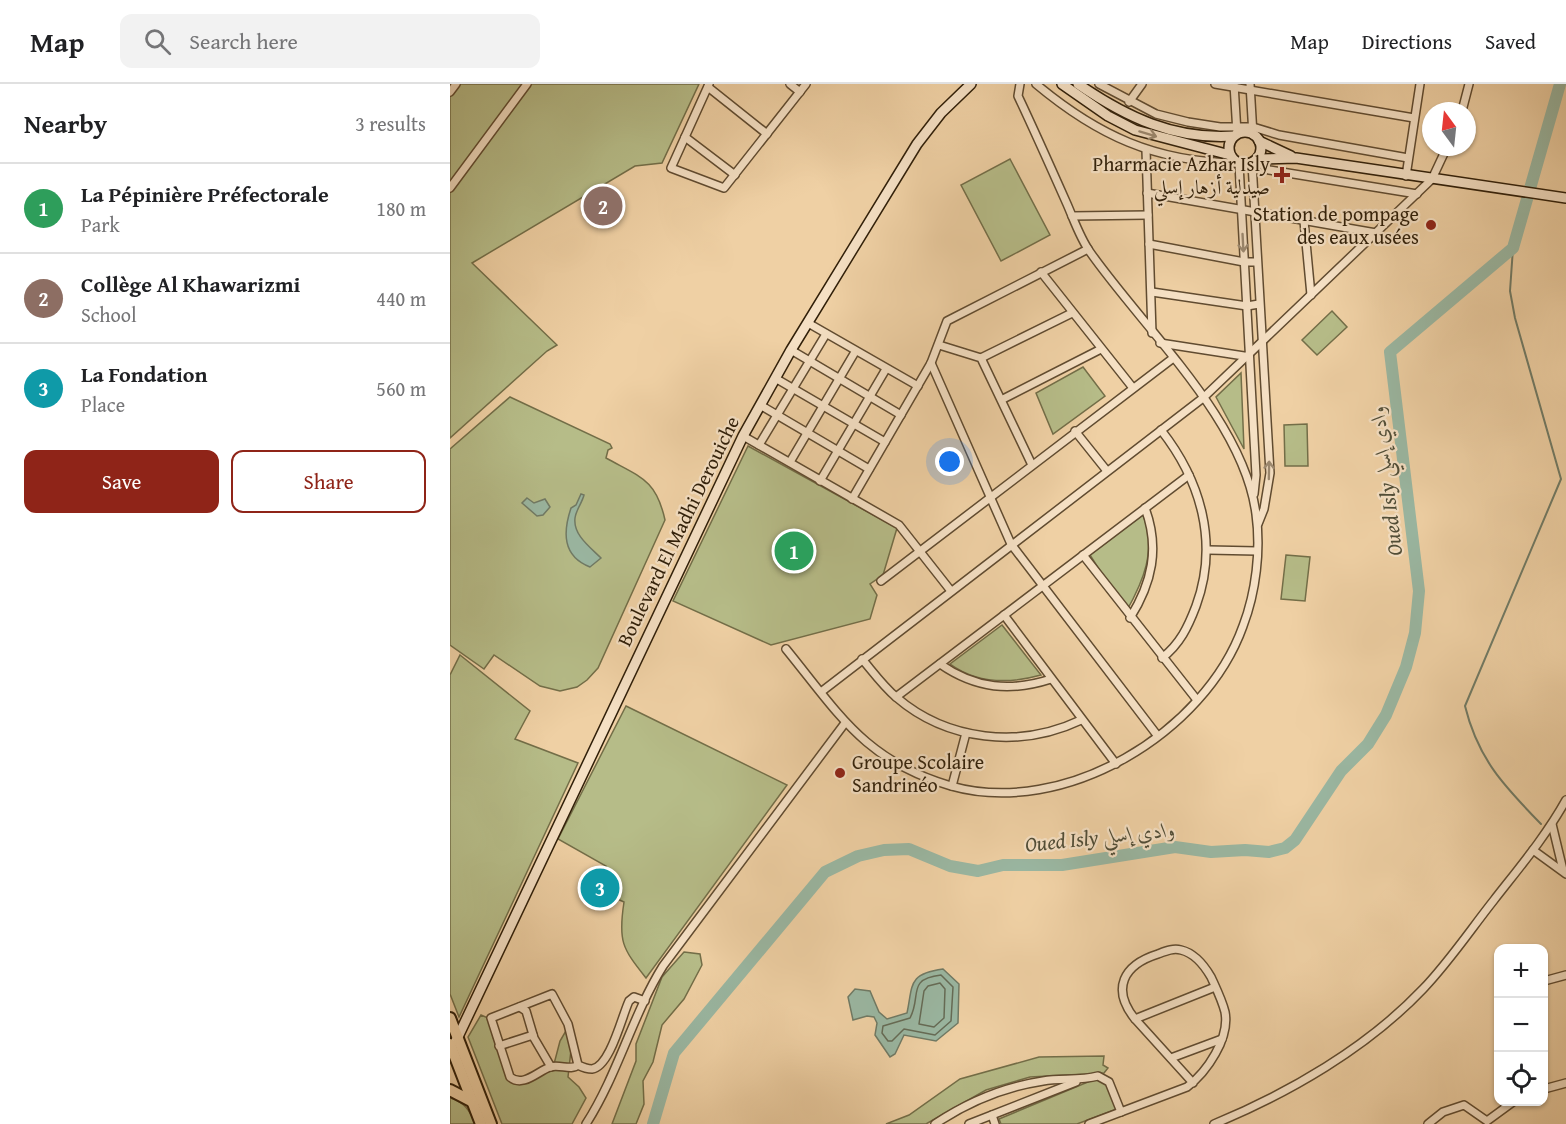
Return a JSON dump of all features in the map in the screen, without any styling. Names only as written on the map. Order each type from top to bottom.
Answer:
[{"type":"main road","points":[[451,1025],[452,1045],[481,1124]]},
{"type":"main road","points":[[452,1045],[491,1124]]},
{"type":"main road","points":[[450,1090],[473,1102]]},
{"type":"street","points":[[450,92],[456,84]]},
{"type":"street","points":[[450,188],[527,84]]},
{"type":"street","points":[[790,84],[800,92]]},
{"type":"street","points":[[767,134],[709,86],[671,168],[724,188],[767,134],[806,84]]},
{"type":"street","name":"Boulevard El Madhi Derouiche","points":[[452,1045],[465,1023],[743,436],[791,350],[917,144],[941,113],[971,84]]},
{"type":"street","points":[[1020,84],[1018,96],[1088,249],[1203,398],[1238,452],[1254,500]]},
{"type":"street","points":[[1036,84],[1096,129],[1146,150],[1185,158],[1255,161],[1296,158],[1566,198]]},
{"type":"street","points":[[1062,84],[1108,116],[1136,130],[1235,160]]},
{"type":"street","points":[[1078,84],[1113,109],[1139,121],[1174,132],[1207,138],[1236,131]]},
{"type":"street","points":[[1099,84],[1129,102],[1156,114],[1188,122],[1255,134],[1279,135],[1408,158]]},
{"type":"street","points":[[1129,102],[1142,84]]},
{"type":"street","points":[[1215,84],[1251,87],[1414,118]]},
{"type":"street","points":[[1406,176],[1420,84]]},
{"type":"street","points":[[1464,102],[1469,84]]},
{"type":"street","points":[[786,649],[845,723],[882,755],[923,776],[952,786],[1001,793],[1043,790],[1086,778],[1116,764],[1158,735],[1197,700],[1210,683],[1243,626],[1252,591],[1257,551],[1254,500],[1256,475],[1247,354],[1247,306],[1241,210],[1235,160],[1229,143],[1236,131],[1234,85]]},
{"type":"street","points":[[1251,87],[1255,134],[1261,150],[1255,161],[1254,212],[1269,473],[1264,509],[1257,527]]},
{"type":"street","points":[[1255,134],[1296,158]]},
{"type":"street","points":[[685,137],[735,174]]},
{"type":"street","points":[[1146,150],[1152,333]]},
{"type":"street","points":[[821,692],[1203,398],[1432,179],[1443,156]]},
{"type":"street","points":[[1255,161],[1269,170],[1417,194]]},
{"type":"street","points":[[1147,194],[1376,232]]},
{"type":"street","points":[[1072,216],[1148,215]]},
{"type":"street","points":[[1305,221],[1311,295]]},
{"type":"street","points":[[1149,244],[1244,262],[1256,262]]},
{"type":"street","points":[[852,499],[931,363],[948,321],[1088,249]]},
{"type":"street","points":[[1041,272],[1133,388]]},
{"type":"street","points":[[1152,292],[1247,306],[1259,304]]},
{"type":"street","points":[[939,345],[981,358],[1072,313]]},
{"type":"street","points":[[808,323],[918,387]]},
{"type":"street","points":[[759,445],[826,334]]},
{"type":"street","points":[[1160,343],[1247,354]]},
{"type":"street","points":[[1003,399],[1101,349]]},
{"type":"street","points":[[791,350],[901,415]]},
{"type":"street","points":[[790,462],[855,352]]},
{"type":"street","points":[[981,358],[1003,399],[1032,465]]},
{"type":"street","points":[[881,581],[1172,359]]},
{"type":"street","points":[[931,363],[992,496],[1011,544],[1158,735]]},
{"type":"street","points":[[820,481],[886,369]]},
{"type":"street","points":[[775,378],[885,442]]},
{"type":"street","points":[[760,405],[869,469]]},
{"type":"street","points":[[1161,430],[1189,475],[1202,507],[1208,550],[1202,587],[1192,615],[1175,647],[1162,658]]},
{"type":"street","points":[[1076,431],[1107,471]]},
{"type":"street","points":[[743,436],[898,525],[951,591]]},
{"type":"street","points":[[896,697],[1189,475]]},
{"type":"street","points":[[1130,618],[1149,582],[1153,563],[1153,535],[1145,508]]},
{"type":"street","points":[[1208,550],[1257,551]]},
{"type":"street","points":[[1083,555],[1130,618],[1197,700]]},
{"type":"street","points":[[1005,615],[1116,764]]},
{"type":"street","points":[[862,659],[896,697],[930,721],[966,733],[995,737],[1029,736],[1055,730],[1081,720]]},
{"type":"street","points":[[940,664],[966,680],[998,688],[1031,685],[1052,679]]},
{"type":"street","points":[[586,1124],[616,1069],[645,1001],[663,966],[845,723]]},
{"type":"street","points":[[952,786],[966,733]]},
{"type":"street","points":[[1214,1124],[1259,1105],[1342,1055],[1399,1012],[1424,988],[1533,850],[1566,800]]},
{"type":"street","points":[[1552,824],[1564,872]]},
{"type":"street","points":[[1533,850],[1564,872]]},
{"type":"street","points":[[1089,1124],[1179,1091],[1193,1083],[1211,1060],[1222,1039],[1225,1013],[1215,987],[1199,961],[1191,954],[1173,949],[1138,962],[1123,980],[1123,1000],[1135,1019],[1193,1083]]},
{"type":"street","points":[[1548,980],[1566,975]]},
{"type":"street","points":[[1135,1019],[1215,987]]},
{"type":"street","points":[[578,1065],[568,1024],[554,995],[546,995],[490,1018],[513,1080],[534,1077],[551,1067],[576,1068],[578,1065],[592,1069],[601,1065],[608,1054],[629,1001],[634,997],[645,1001]]},
{"type":"street","points":[[520,1007],[526,1011],[533,1035],[551,1067]]},
{"type":"street","points":[[451,1025],[465,1023]]},
{"type":"street","points":[[499,1046],[533,1035]]},
{"type":"street","points":[[1171,1058],[1222,1039]]},
{"type":"street","points":[[969,1124],[1098,1076],[1106,1080],[1121,1112]]},
{"type":"street","points":[[935,1124],[966,1105],[1013,1087],[1043,1081],[1080,1081]]},
{"type":"street","points":[[1548,1088],[1566,1083]]},
{"type":"street","points":[[1428,1124],[1443,1112],[1464,1105],[1486,1123],[1507,1106]]},
{"type":"street","points":[[992,1115],[995,1124]]},
{"type":"green space","points":[[450,84],[699,84],[662,163],[635,166],[472,263],[557,345],[547,351],[450,438]]},
{"type":"green space","points":[[1010,159],[1050,235],[1001,261],[961,185]]},
{"type":"green space","points":[[1332,311],[1347,327],[1317,355],[1302,340]]},
{"type":"green space","points":[[1083,367],[1105,396],[1053,434],[1036,393]]},
{"type":"green space","points":[[1241,373],[1244,449],[1216,397]]},
{"type":"green space","points":[[510,397],[610,444],[612,448],[608,450],[606,458],[637,475],[651,487],[657,496],[665,520],[598,668],[577,687],[560,691],[540,686],[494,655],[484,669],[450,645],[450,449]]},
{"type":"green space","points":[[1307,424],[1308,466],[1285,466],[1284,425]]},
{"type":"green space","points":[[748,446],[897,528],[883,575],[870,584],[877,595],[870,619],[771,645],[673,601]]},
{"type":"green space","points":[[1143,515],[1149,541],[1146,565],[1138,589],[1126,612],[1090,555]]},
{"type":"green space","points":[[1286,555],[1310,557],[1305,601],[1281,599]]},
{"type":"green space","points":[[1002,625],[1041,675],[1006,681],[983,679],[961,671],[950,664]]},
{"type":"green space","points":[[460,655],[530,711],[515,739],[578,763],[459,1017],[450,994],[450,675]]},
{"type":"green space","points":[[626,706],[787,785],[646,978],[624,943],[622,926],[624,902],[598,890],[606,866],[558,839]]},
{"type":"green space","points":[[684,952],[700,954],[702,965],[684,999],[662,1025],[653,1062],[643,1081],[644,1104],[636,1124],[612,1124],[636,1061],[636,1044],[662,977]]},
{"type":"green space","points":[[481,1015],[488,1018],[494,1040],[500,1044],[516,1082],[554,1064],[560,1041],[567,1029],[572,1041],[568,1077],[579,1087],[586,1098],[572,1124],[502,1124],[468,1037]]},
{"type":"green space","points":[[1104,1056],[1103,1065],[1108,1068],[1104,1073],[1030,1077],[986,1090],[926,1124],[886,1124],[909,1115],[960,1079],[1039,1057]]},
{"type":"green space","points":[[1095,1079],[1106,1081],[1117,1109],[1077,1124],[1001,1124],[999,1119]]},
{"type":"green space","points":[[450,1098],[466,1107],[475,1124],[450,1124]]},
{"type":"water","points":[[581,494],[584,495],[575,524],[579,535],[601,558],[590,567],[574,557],[566,534],[571,508],[576,505]]},
{"type":"water","points":[[527,498],[534,503],[545,499],[550,507],[543,515],[537,516],[522,503]]},
{"type":"water","points":[[943,969],[959,984],[958,1023],[936,1041],[904,1035],[895,1054],[890,1057],[875,1035],[877,1023],[874,1017],[867,1016],[853,1020],[848,997],[855,989],[870,991],[879,1012],[887,1019],[907,1013],[912,988],[918,977]]},
{"type":"waterway","name":"Oued Isly وادي إسلي","points":[[653,1124],[674,1053],[825,872],[858,856],[884,850],[909,849],[950,866],[978,871],[1003,865],[1062,865],[1175,847],[1211,852],[1245,850],[1269,852],[1285,848],[1295,840],[1341,771],[1368,744],[1386,715],[1406,667],[1415,633],[1419,591],[1390,352],[1513,248],[1560,84]]},
{"type":"waterway","points":[[1513,248],[1510,291],[1515,318],[1561,479],[1465,706],[1477,741],[1494,771],[1541,824]]},
{"type":"place","name":"Pharmacie Azhar Isly صيدلية أزهار إسلي","points":[[1282,175]]},
{"type":"place","name":"Collège Al Khawarizmi","points":[[603,206]]},
{"type":"place","name":"Station de pompage des eaux usées","points":[[1431,225]]},
{"type":"place","name":"La Pépinière Préfectorale","points":[[794,551]]},
{"type":"place","name":"Groupe Scolaire Sandrinéo","points":[[840,773]]},
{"type":"place","name":"La Fondation","points":[[600,888]]}]
